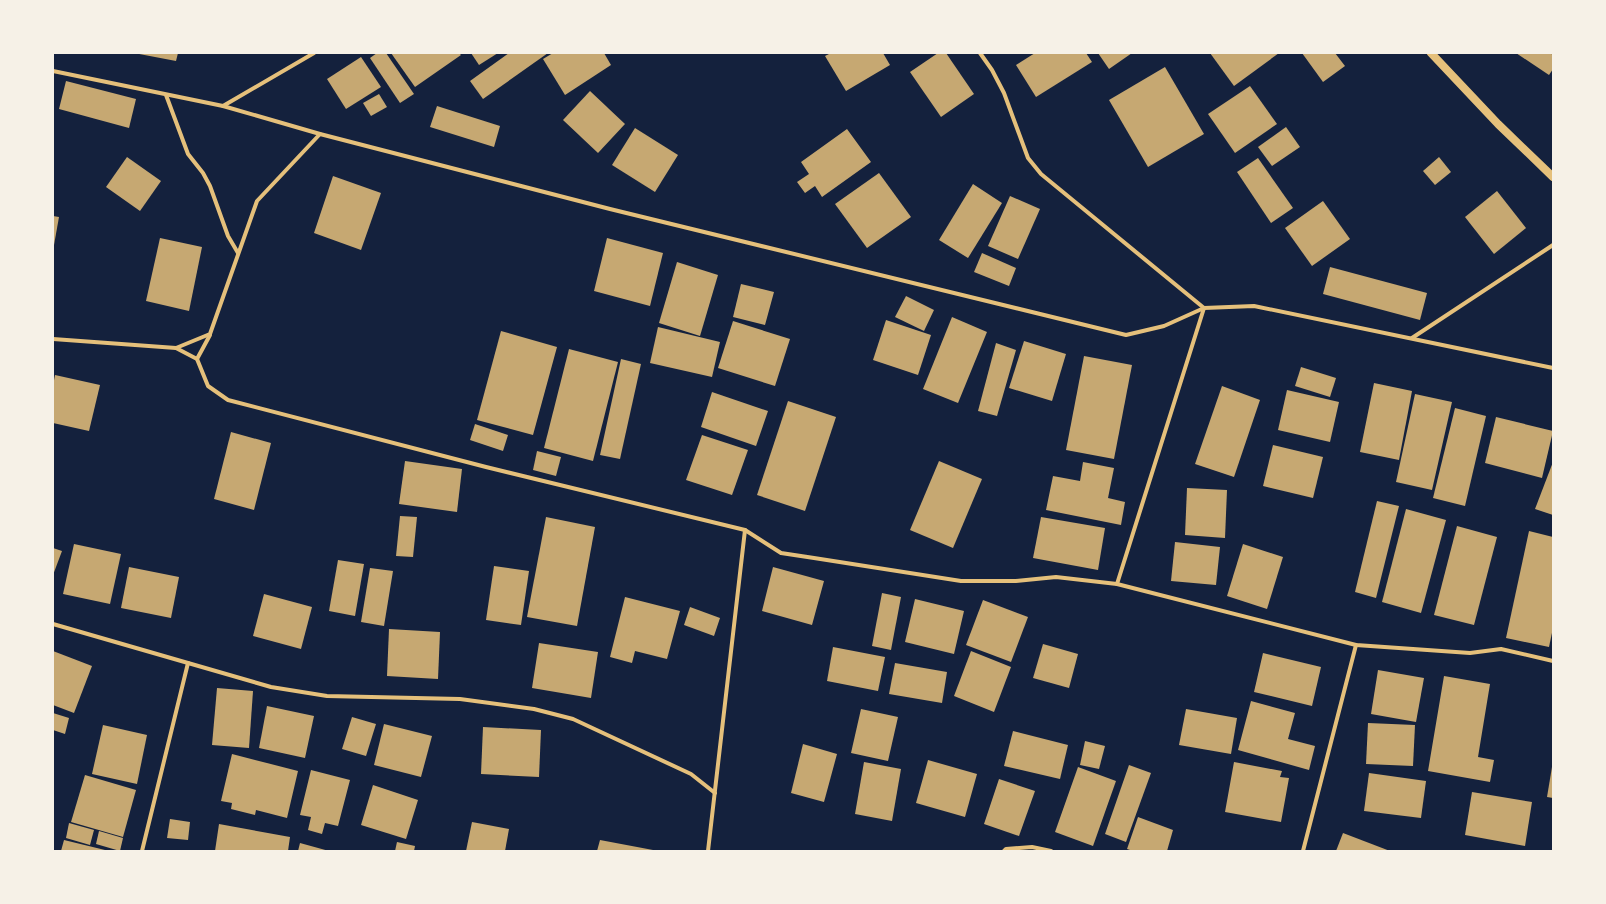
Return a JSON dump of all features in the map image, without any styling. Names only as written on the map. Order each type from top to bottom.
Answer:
[{"type":"main road","points":[[1431,53],[1498,124],[1553,177]]},
{"type":"street","points":[[223,106],[314,53]]},
{"type":"street","points":[[980,53],[992,70],[1004,93],[1028,158],[1042,174],[1204,308]]},
{"type":"street","points":[[53,71],[223,106],[320,134],[610,209],[1126,334],[1164,326],[1204,308],[1254,306],[1553,368]]},
{"type":"street","points":[[166,95],[188,154],[203,173],[210,186],[228,236],[238,253]]},
{"type":"street","points":[[197,359],[210,334],[258,201],[320,134]]},
{"type":"street","points":[[1412,338],[1553,245]]},
{"type":"street","points":[[1117,584],[1204,308]]},
{"type":"street","points":[[176,348],[210,334]]},
{"type":"street","points":[[53,339],[176,348],[197,359],[208,386],[228,400],[486,467],[745,530],[781,553],[961,581],[1016,581],[1056,577],[1117,584],[1356,646],[1470,653],[1501,649],[1553,661]]},
{"type":"street","points":[[708,851],[745,530]]},
{"type":"street","points":[[53,624],[271,687],[327,696],[460,699],[534,709],[573,719],[692,774],[714,793]]},
{"type":"street","points":[[1303,851],[1356,646]]},
{"type":"street","points":[[142,851],[188,663]]},
{"type":"street","points":[[1004,851],[1006,849],[1032,847],[1051,851]]},
{"type":"building","points":[[134,53],[178,53],[176,61]]},
{"type":"building","points":[[377,53],[386,53],[414,94],[400,103],[370,58]]},
{"type":"building","points":[[391,53],[459,53],[461,55],[415,87]]},
{"type":"building","points":[[471,53],[498,53],[479,65]]},
{"type":"building","points":[[509,53],[548,53],[483,99],[470,81]]},
{"type":"building","points":[[553,53],[604,53],[611,65],[565,95],[543,59]]},
{"type":"building","points":[[831,53],[883,53],[890,65],[846,91],[825,56]]},
{"type":"building","points":[[938,53],[946,53],[974,94],[941,117],[910,72]]},
{"type":"building","points":[[1035,53],[1086,53],[1092,62],[1036,97],[1016,65]]},
{"type":"building","points":[[1098,53],[1132,53],[1109,69]]},
{"type":"building","points":[[1210,53],[1279,53],[1234,86]]},
{"type":"building","points":[[1302,53],[1335,53],[1345,66],[1323,82]]},
{"type":"building","points":[[1516,53],[1550,53],[1553,55],[1553,69],[1549,75]]},
{"type":"building","points":[[361,57],[381,87],[346,109],[327,79]]},
{"type":"building","points":[[1165,67],[1204,134],[1148,167],[1109,100]]},
{"type":"building","points":[[66,81],[136,99],[129,128],[59,109]]},
{"type":"building","points":[[1250,86],[1277,124],[1235,153],[1208,114]]},
{"type":"building","points":[[590,91],[625,124],[598,153],[563,120]]},
{"type":"building","points":[[379,94],[387,107],[371,116],[363,103]]},
{"type":"building","points":[[437,106],[500,126],[494,147],[430,127]]},
{"type":"building","points":[[1286,127],[1300,147],[1272,166],[1258,147]]},
{"type":"building","points":[[635,128],[678,155],[655,192],[612,165]]},
{"type":"building","points":[[847,129],[871,162],[822,197],[815,186],[805,193],[797,182],[809,174],[801,162]]},
{"type":"building","points":[[127,157],[161,181],[140,211],[106,187]]},
{"type":"building","points":[[1439,157],[1451,172],[1435,185],[1423,171]]},
{"type":"building","points":[[1258,158],[1293,208],[1271,223],[1237,172]]},
{"type":"building","points":[[879,173],[911,217],[867,248],[835,204]]},
{"type":"building","points":[[333,176],[381,193],[361,250],[314,233]]},
{"type":"building","points":[[973,184],[1002,203],[968,258],[939,240]]},
{"type":"building","points":[[1497,191],[1526,228],[1494,254],[1465,217]]},
{"type":"building","points":[[1010,196],[1040,209],[1018,259],[988,246]]},
{"type":"building","points":[[1323,201],[1350,239],[1312,266],[1285,228]]},
{"type":"building","points":[[53,216],[59,217],[54,245],[53,245]]},
{"type":"building","points":[[160,238],[202,247],[189,311],[146,301]]},
{"type":"building","points":[[607,238],[663,253],[650,306],[594,291]]},
{"type":"building","points":[[982,253],[1016,268],[1009,286],[974,272]]},
{"type":"building","points":[[677,262],[718,275],[700,336],[659,323]]},
{"type":"building","points":[[1330,267],[1427,293],[1420,320],[1323,294]]},
{"type":"building","points":[[741,284],[774,292],[765,325],[733,317]]},
{"type":"building","points":[[906,296],[934,310],[924,331],[895,317]]},
{"type":"building","points":[[952,317],[987,332],[958,403],[923,389]]},
{"type":"building","points":[[886,320],[931,335],[918,375],[873,360]]},
{"type":"building","points":[[733,321],[790,339],[775,386],[718,368]]},
{"type":"building","points":[[658,327],[720,342],[712,377],[650,363]]},
{"type":"building","points":[[501,331],[557,347],[533,435],[477,420]]},
{"type":"building","points":[[1024,341],[1066,354],[1052,401],[1009,388]]},
{"type":"building","points":[[996,343],[1016,350],[997,416],[978,411]]},
{"type":"building","points":[[569,349],[618,362],[593,461],[544,448]]},
{"type":"building","points":[[1084,356],[1132,365],[1114,459],[1066,450]]},
{"type":"building","points":[[621,359],[641,364],[620,459],[600,455]]},
{"type":"building","points":[[1301,367],[1336,378],[1330,397],[1295,386]]},
{"type":"building","points":[[55,375],[100,385],[89,431],[53,423],[53,386]]},
{"type":"building","points":[[1374,383],[1412,391],[1399,460],[1360,452]]},
{"type":"building","points":[[1222,386],[1260,400],[1234,477],[1195,464]]},
{"type":"building","points":[[1287,390],[1339,402],[1330,442],[1278,430]]},
{"type":"building","points":[[712,392],[768,411],[756,446],[701,427]]},
{"type":"building","points":[[1415,394],[1452,402],[1432,490],[1396,482]]},
{"type":"building","points":[[788,401],[836,417],[805,511],[757,495]]},
{"type":"building","points":[[1455,408],[1486,416],[1465,506],[1433,498]]},
{"type":"building","points":[[1496,417],[1553,431],[1542,478],[1485,463]]},
{"type":"building","points":[[475,424],[508,435],[503,451],[470,440]]},
{"type":"building","points":[[231,432],[271,443],[254,510],[214,499]]},
{"type":"building","points":[[702,435],[748,450],[732,495],[686,480]]},
{"type":"building","points":[[1273,445],[1323,457],[1313,498],[1263,486]]},
{"type":"building","points":[[537,451],[561,457],[556,476],[533,470]]},
{"type":"building","points":[[405,461],[462,469],[457,512],[399,504]]},
{"type":"building","points":[[939,461],[982,479],[953,548],[910,530]]},
{"type":"building","points":[[1083,462],[1114,468],[1108,498],[1125,502],[1121,525],[1046,510],[1053,476],[1080,481]]},
{"type":"building","points":[[1553,462],[1553,515],[1535,509]]},
{"type":"building","points":[[1187,488],[1227,490],[1225,538],[1185,535]]},
{"type":"building","points":[[1377,501],[1399,506],[1376,598],[1355,592]]},
{"type":"building","points":[[1406,509],[1446,520],[1421,613],[1382,602]]},
{"type":"building","points":[[400,516],[417,517],[413,557],[396,556]]},
{"type":"building","points":[[546,517],[595,527],[577,626],[527,617]]},
{"type":"building","points":[[1041,517],[1105,528],[1098,570],[1033,558]]},
{"type":"building","points":[[1457,526],[1497,537],[1474,625],[1434,615]]},
{"type":"building","points":[[1529,531],[1553,537],[1553,628],[1549,647],[1506,638]]},
{"type":"building","points":[[1175,542],[1220,547],[1216,585],[1171,581]]},
{"type":"building","points":[[74,544],[121,554],[110,604],[63,594]]},
{"type":"building","points":[[1243,544],[1283,557],[1267,609],[1227,596]]},
{"type":"building","points":[[53,548],[62,551],[53,575]]},
{"type":"building","points":[[338,560],[364,564],[355,616],[329,611]]},
{"type":"building","points":[[494,566],[529,571],[521,625],[486,620]]},
{"type":"building","points":[[129,567],[179,577],[171,618],[121,608]]},
{"type":"building","points":[[773,567],[824,581],[812,625],[762,611]]},
{"type":"building","points":[[370,568],[393,571],[384,626],[361,622]]},
{"type":"building","points":[[882,593],[901,597],[891,650],[872,646]]},
{"type":"building","points":[[264,594],[312,607],[301,649],[253,636]]},
{"type":"building","points":[[625,597],[680,611],[667,659],[635,651],[632,663],[610,657]]},
{"type":"building","points":[[915,599],[964,611],[954,654],[905,642]]},
{"type":"building","points":[[983,600],[1028,617],[1011,662],[966,645]]},
{"type":"building","points":[[690,607],[720,618],[714,636],[684,625]]},
{"type":"building","points":[[389,629],[440,632],[438,679],[387,676]]},
{"type":"building","points":[[539,643],[598,652],[591,698],[532,688]]},
{"type":"building","points":[[1043,644],[1078,654],[1069,688],[1033,678]]},
{"type":"building","points":[[833,647],[885,657],[878,691],[827,681]]},
{"type":"building","points":[[53,651],[92,666],[74,713],[53,705]]},
{"type":"building","points":[[971,651],[1011,667],[994,712],[954,696]]},
{"type":"building","points":[[1263,653],[1321,667],[1312,706],[1254,692]]},
{"type":"building","points":[[895,663],[947,672],[942,703],[889,694]]},
{"type":"building","points":[[1378,670],[1424,678],[1416,722],[1371,714]]},
{"type":"building","points":[[1444,676],[1490,684],[1478,757],[1494,760],[1490,782],[1428,771]]},
{"type":"building","points":[[217,688],[253,691],[249,748],[212,745]]},
{"type":"building","points":[[1251,701],[1295,713],[1288,739],[1315,746],[1309,770],[1238,750]]},
{"type":"building","points":[[267,706],[314,716],[305,758],[259,748]]},
{"type":"building","points":[[861,709],[898,717],[888,761],[851,753]]},
{"type":"building","points":[[1186,709],[1237,718],[1231,754],[1179,745]]},
{"type":"building","points":[[53,713],[69,718],[65,734],[53,730]]},
{"type":"building","points":[[352,717],[376,724],[366,756],[342,749]]},
{"type":"building","points":[[1368,723],[1415,725],[1413,766],[1366,764]]},
{"type":"building","points":[[384,724],[432,736],[421,777],[374,765]]},
{"type":"building","points":[[103,725],[147,735],[137,784],[92,774]]},
{"type":"building","points":[[483,727],[541,730],[539,777],[481,774]]},
{"type":"building","points":[[1013,731],[1068,745],[1060,779],[1004,766]]},
{"type":"building","points":[[1085,741],[1105,746],[1099,769],[1080,765]]},
{"type":"building","points":[[803,744],[837,754],[824,802],[791,793]]},
{"type":"building","points":[[232,754],[298,771],[287,818],[256,810],[255,815],[231,809],[232,803],[221,801]]},
{"type":"building","points":[[928,760],[977,774],[965,817],[916,803]]},
{"type":"building","points":[[864,762],[901,769],[892,821],[855,814]]},
{"type":"building","points":[[1234,762],[1282,771],[1280,777],[1289,778],[1281,822],[1225,812]]},
{"type":"building","points":[[1129,765],[1151,773],[1126,842],[1105,834]]},
{"type":"building","points":[[1078,767],[1116,781],[1093,846],[1055,832]]},
{"type":"building","points":[[1553,767],[1553,798],[1547,797]]},
{"type":"building","points":[[311,770],[350,780],[338,826],[325,823],[322,834],[308,830],[311,817],[300,815]]},
{"type":"building","points":[[1369,773],[1426,781],[1421,818],[1364,811]]},
{"type":"building","points":[[85,775],[136,790],[123,837],[71,822]]},
{"type":"building","points":[[999,779],[1035,791],[1019,836],[984,824]]},
{"type":"building","points":[[373,785],[418,800],[406,839],[361,825]]},
{"type":"building","points":[[1472,792],[1532,802],[1525,846],[1465,835]]},
{"type":"building","points":[[1138,817],[1173,830],[1167,851],[1133,851],[1127,849]]},
{"type":"building","points":[[170,819],[190,822],[188,840],[167,838]]},
{"type":"building","points":[[472,822],[509,829],[505,851],[466,851]]},
{"type":"building","points":[[69,823],[94,830],[90,845],[66,838]]},
{"type":"building","points":[[219,824],[290,837],[288,851],[215,851]]},
{"type":"building","points":[[99,831],[123,838],[120,851],[96,844]]},
{"type":"building","points":[[1343,833],[1390,851],[1336,851]]},
{"type":"building","points":[[64,840],[105,850],[105,851],[61,851]]},
{"type":"building","points":[[600,840],[653,850],[597,851]]},
{"type":"building","points":[[397,842],[415,846],[414,851],[395,851]]},
{"type":"building","points":[[300,843],[329,851],[298,851]]}]
